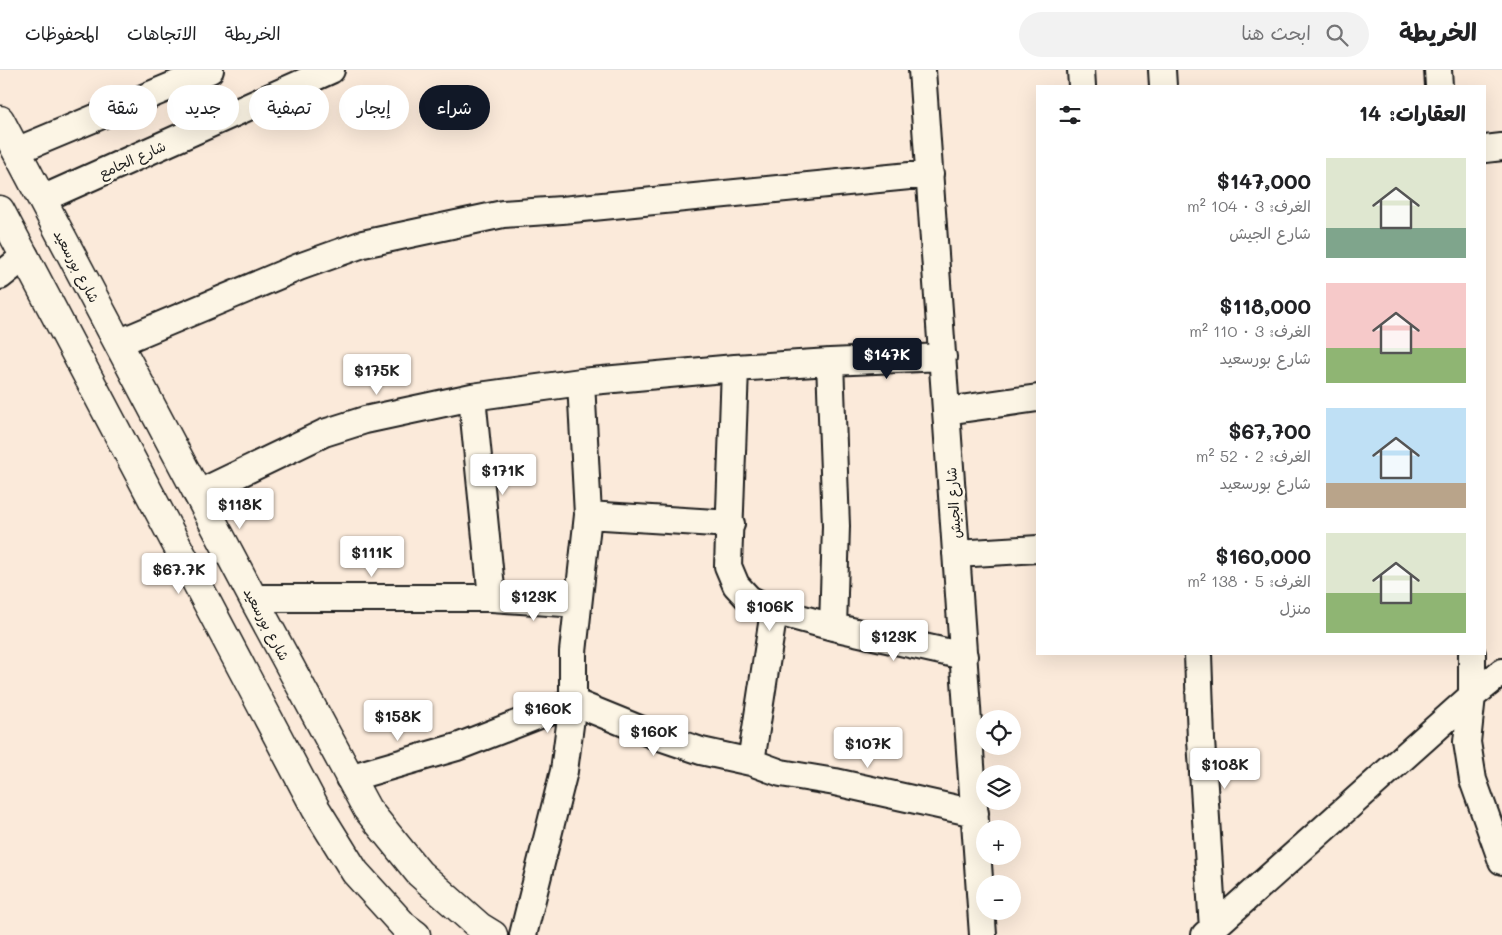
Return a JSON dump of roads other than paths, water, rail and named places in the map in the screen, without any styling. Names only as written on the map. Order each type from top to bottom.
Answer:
[{"type":"street","points":[[16,151],[210,70]]},
{"type":"street","name":"شارع الجامع","points":[[42,199],[332,70]]},
{"type":"street","name":"شارع الجيش","points":[[922,70],[983,935]]},
{"type":"street","points":[[1082,70],[1082,85]]},
{"type":"street","points":[[1162,70],[1163,85]]},
{"type":"street","points":[[1438,70],[1439,85]]},
{"type":"street","name":"شارع بورسعيد","points":[[0,120],[197,494],[367,809],[419,873],[480,927],[493,935]]},
{"type":"street","points":[[1486,148],[1502,147]]},
{"type":"street","points":[[118,343],[299,267],[363,244],[503,214],[930,174]]},
{"type":"street","points":[[0,210],[316,809],[355,872],[404,926],[416,935]]},
{"type":"street","points":[[0,276],[25,256]]},
{"type":"street","points":[[197,494],[324,433],[366,420],[472,398],[581,382],[735,368],[943,357]]},
{"type":"street","points":[[830,362],[836,526],[833,627]]},
{"type":"street","points":[[735,368],[731,524],[728,566],[736,585],[749,599],[774,611],[833,627],[964,656]]},
{"type":"street","points":[[523,935],[564,771],[573,702],[573,652],[588,515],[581,382]]},
{"type":"street","points":[[472,398],[492,598]]},
{"type":"street","points":[[946,411],[1036,398]]},
{"type":"street","points":[[588,515],[731,524]]},
{"type":"street","points":[[956,554],[1036,549]]},
{"type":"street","points":[[253,598],[492,598],[578,604]]},
{"type":"street","points":[[751,762],[774,611]]},
{"type":"street","points":[[1198,655],[1209,932]]},
{"type":"street","points":[[1472,655],[1472,696],[1467,742],[1473,780],[1502,861]]},
{"type":"street","points":[[1209,932],[1472,696],[1502,672]]},
{"type":"street","points":[[349,778],[457,747],[573,702],[701,751],[751,762],[781,773],[835,782],[975,813]]}]
